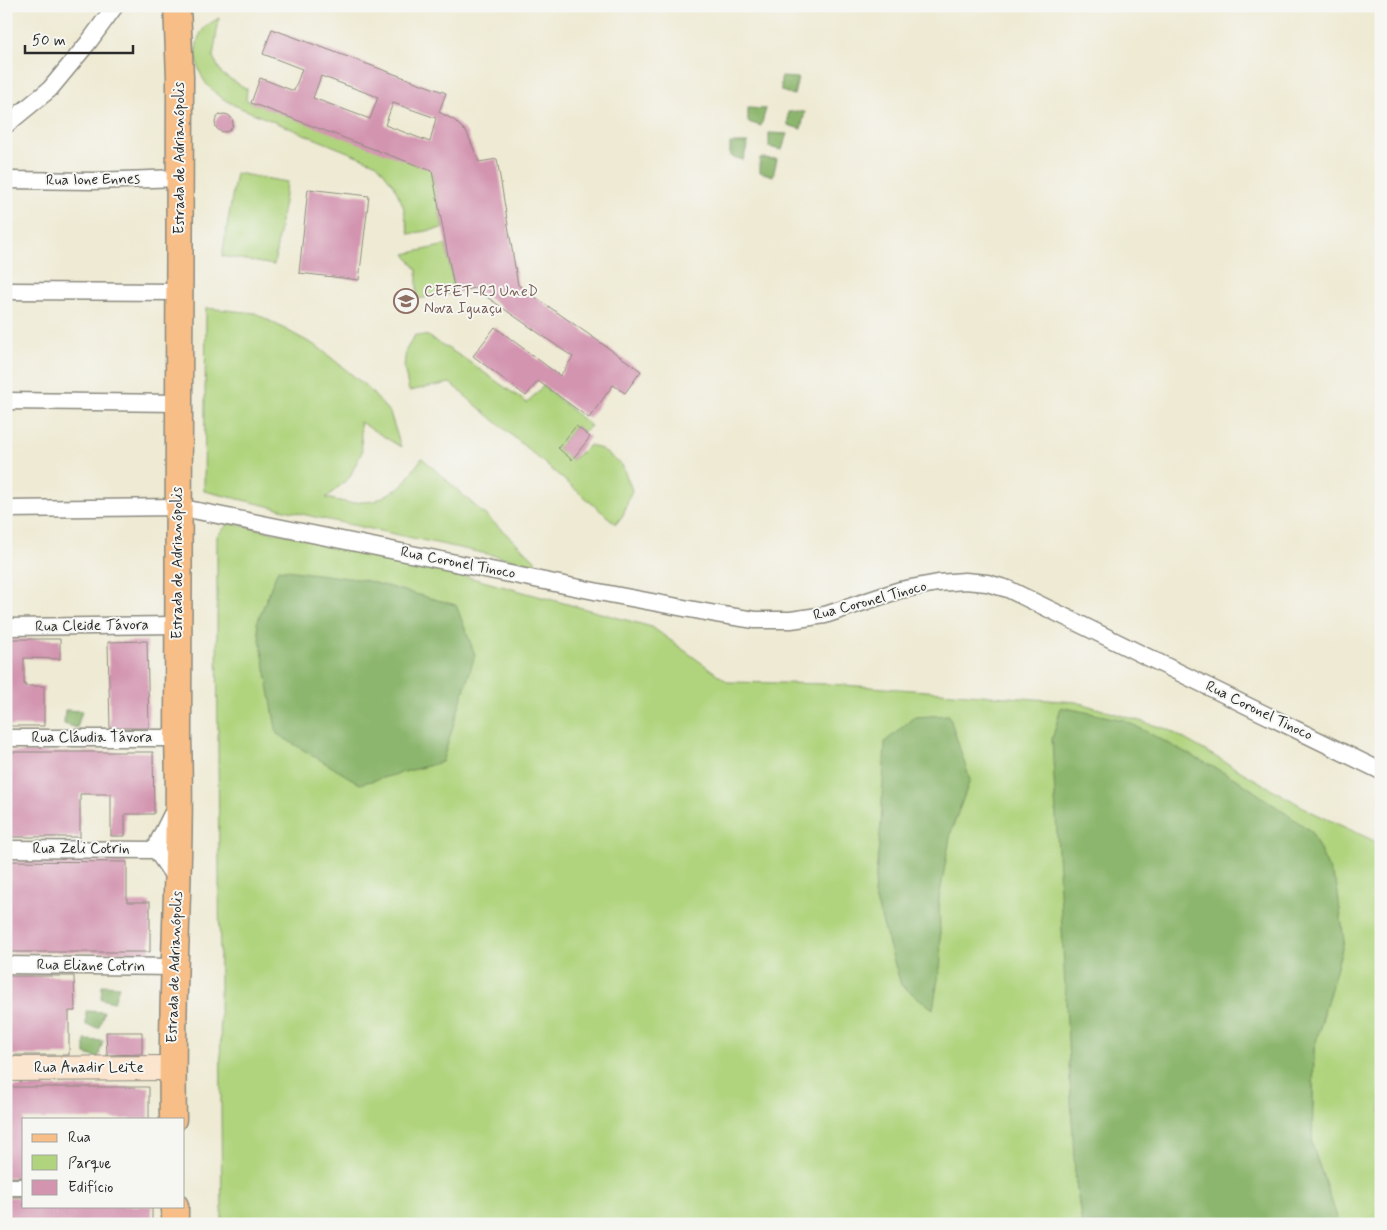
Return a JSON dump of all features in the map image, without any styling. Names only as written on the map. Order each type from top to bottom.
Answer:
[{"type":"main road","name":"Estrada de Adrianópolis","points":[[172,1118],[171,1068],[180,800],[178,738],[178,507],[180,403],[180,77],[177,6]]},
{"type":"main road","name":"Rua Anadir Leite","points":[[6,1069],[171,1068]]},
{"type":"main road","points":[[175,1208],[175,1224]]},
{"type":"street","points":[[6,125],[50,89],[88,43],[115,6]]},
{"type":"street","name":"Rua Ione Ennes","points":[[6,180],[93,181],[180,178]]},
{"type":"street","points":[[6,291],[180,292]]},
{"type":"street","points":[[6,401],[180,403]]},
{"type":"street","name":"Rua Coronel Tinoco","points":[[6,509],[178,507],[614,595],[755,620],[791,620],[825,615],[900,590],[938,582],[965,581],[987,583],[1008,588],[1381,771]]},
{"type":"street","name":"Rua Cleide Távora","points":[[6,627],[178,624]]},
{"type":"street","name":"Rua Cláudia Távora","points":[[6,738],[178,738]]},
{"type":"street","points":[[178,882],[156,850],[169,818],[180,800]]},
{"type":"street","name":"Rua Zeli Cotrin","points":[[6,849],[156,850]]},
{"type":"street","name":"Rua Eliane Cotrin","points":[[6,965],[175,967]]},
{"type":"street","points":[[6,1187],[22,1187]]},
{"type":"green space","points":[[219,18],[213,57],[222,74],[247,89],[246,100],[421,166],[431,168],[443,228],[409,234],[403,205],[393,184],[377,164],[239,107],[214,92],[202,76],[196,52],[199,37],[203,30]]},
{"type":"green space","points":[[781,77],[798,78],[794,95],[781,91]]},
{"type":"green space","points":[[748,108],[766,109],[761,126],[748,122]]},
{"type":"green space","points":[[788,112],[805,112],[801,129],[788,125]]},
{"type":"green space","points":[[769,133],[787,134],[782,150],[769,147]]},
{"type":"green space","points":[[730,143],[748,143],[743,160],[730,156]]},
{"type":"green space","points":[[760,158],[777,159],[773,176],[760,172]]},
{"type":"green space","points":[[236,173],[287,182],[274,265],[222,256]]},
{"type":"green space","points":[[446,245],[455,293],[417,299],[417,270],[405,254]]},
{"type":"green space","points":[[206,308],[255,313],[318,347],[367,387],[390,413],[401,447],[360,422],[362,452],[349,478],[326,498],[349,503],[375,501],[401,487],[422,458],[533,558],[538,565],[204,491]]},
{"type":"green space","points":[[415,335],[428,336],[465,359],[527,403],[543,386],[591,426],[584,432],[576,426],[558,448],[572,460],[590,445],[601,449],[622,465],[632,490],[623,515],[616,524],[450,383],[409,391],[404,367],[406,350]]},
{"type":"green space","points":[[229,523],[398,558],[652,627],[728,682],[830,684],[1076,702],[1167,729],[1312,812],[1381,844],[1381,1224],[1345,1224],[1338,1220],[1312,1145],[1314,1049],[1344,941],[1075,1176],[1082,1224],[222,1224],[217,536]]},
{"type":"green space","points":[[278,569],[364,580],[456,605],[475,655],[442,762],[360,784],[277,734],[257,623]]},
{"type":"green space","points":[[1061,707],[1124,720],[1238,780],[1311,831],[1337,886],[1344,941],[1314,1049],[1312,1145],[1338,1220],[1345,1224],[1082,1224],[1075,1176],[1052,740]]},
{"type":"green space","points":[[65,710],[82,711],[77,728],[64,724]]},
{"type":"green space","points":[[949,715],[970,780],[951,832],[939,899],[941,962],[933,1009],[901,985],[874,894],[881,824],[885,742],[914,717]]},
{"type":"green space","points":[[102,985],[119,986],[114,1002],[101,999]]},
{"type":"green space","points":[[86,1011],[104,1012],[99,1028],[86,1025]]},
{"type":"green space","points":[[85,1040],[103,1041],[98,1058],[85,1054]]},
{"type":"building","points":[[272,29],[446,93],[439,112],[454,120],[467,133],[479,162],[497,159],[518,285],[641,371],[625,393],[613,385],[589,418],[538,381],[526,396],[473,356],[495,327],[560,376],[573,357],[474,288],[455,293],[432,171],[251,103],[260,78],[294,91],[302,69],[263,54]],"holes":[[[321,76],[378,97],[370,119],[313,98]],[[393,103],[436,118],[430,142],[385,125]]]},
{"type":"building","points":[[220,114],[228,114],[233,119],[231,130],[220,132],[215,127],[215,119]]},
{"type":"building","points":[[308,189],[369,196],[359,280],[299,273]]},
{"type":"building","points":[[576,426],[590,437],[572,460],[558,448]]},
{"type":"building","points":[[6,639],[60,639],[60,659],[24,658],[25,686],[44,686],[44,726],[6,726]]},
{"type":"building","points":[[147,641],[149,728],[110,728],[108,642]]},
{"type":"building","points":[[6,752],[153,752],[154,814],[125,814],[125,836],[111,836],[111,794],[80,794],[80,837],[6,837]]},
{"type":"building","points":[[6,861],[127,862],[127,902],[150,902],[150,952],[6,952]]},
{"type":"building","points":[[6,976],[74,976],[75,1011],[69,1011],[69,1055],[6,1055]]},
{"type":"building","points":[[106,1032],[142,1032],[142,1054],[107,1055]]},
{"type":"building","points":[[6,1087],[149,1087],[149,1118],[22,1118],[22,1177],[6,1177]]},
{"type":"building","points":[[6,1197],[22,1197],[22,1208],[152,1208],[152,1224],[6,1224]]},
{"type":"place","name":"CEFET-RJ UneD Nova Iguaçu","points":[[406,301]]}]
